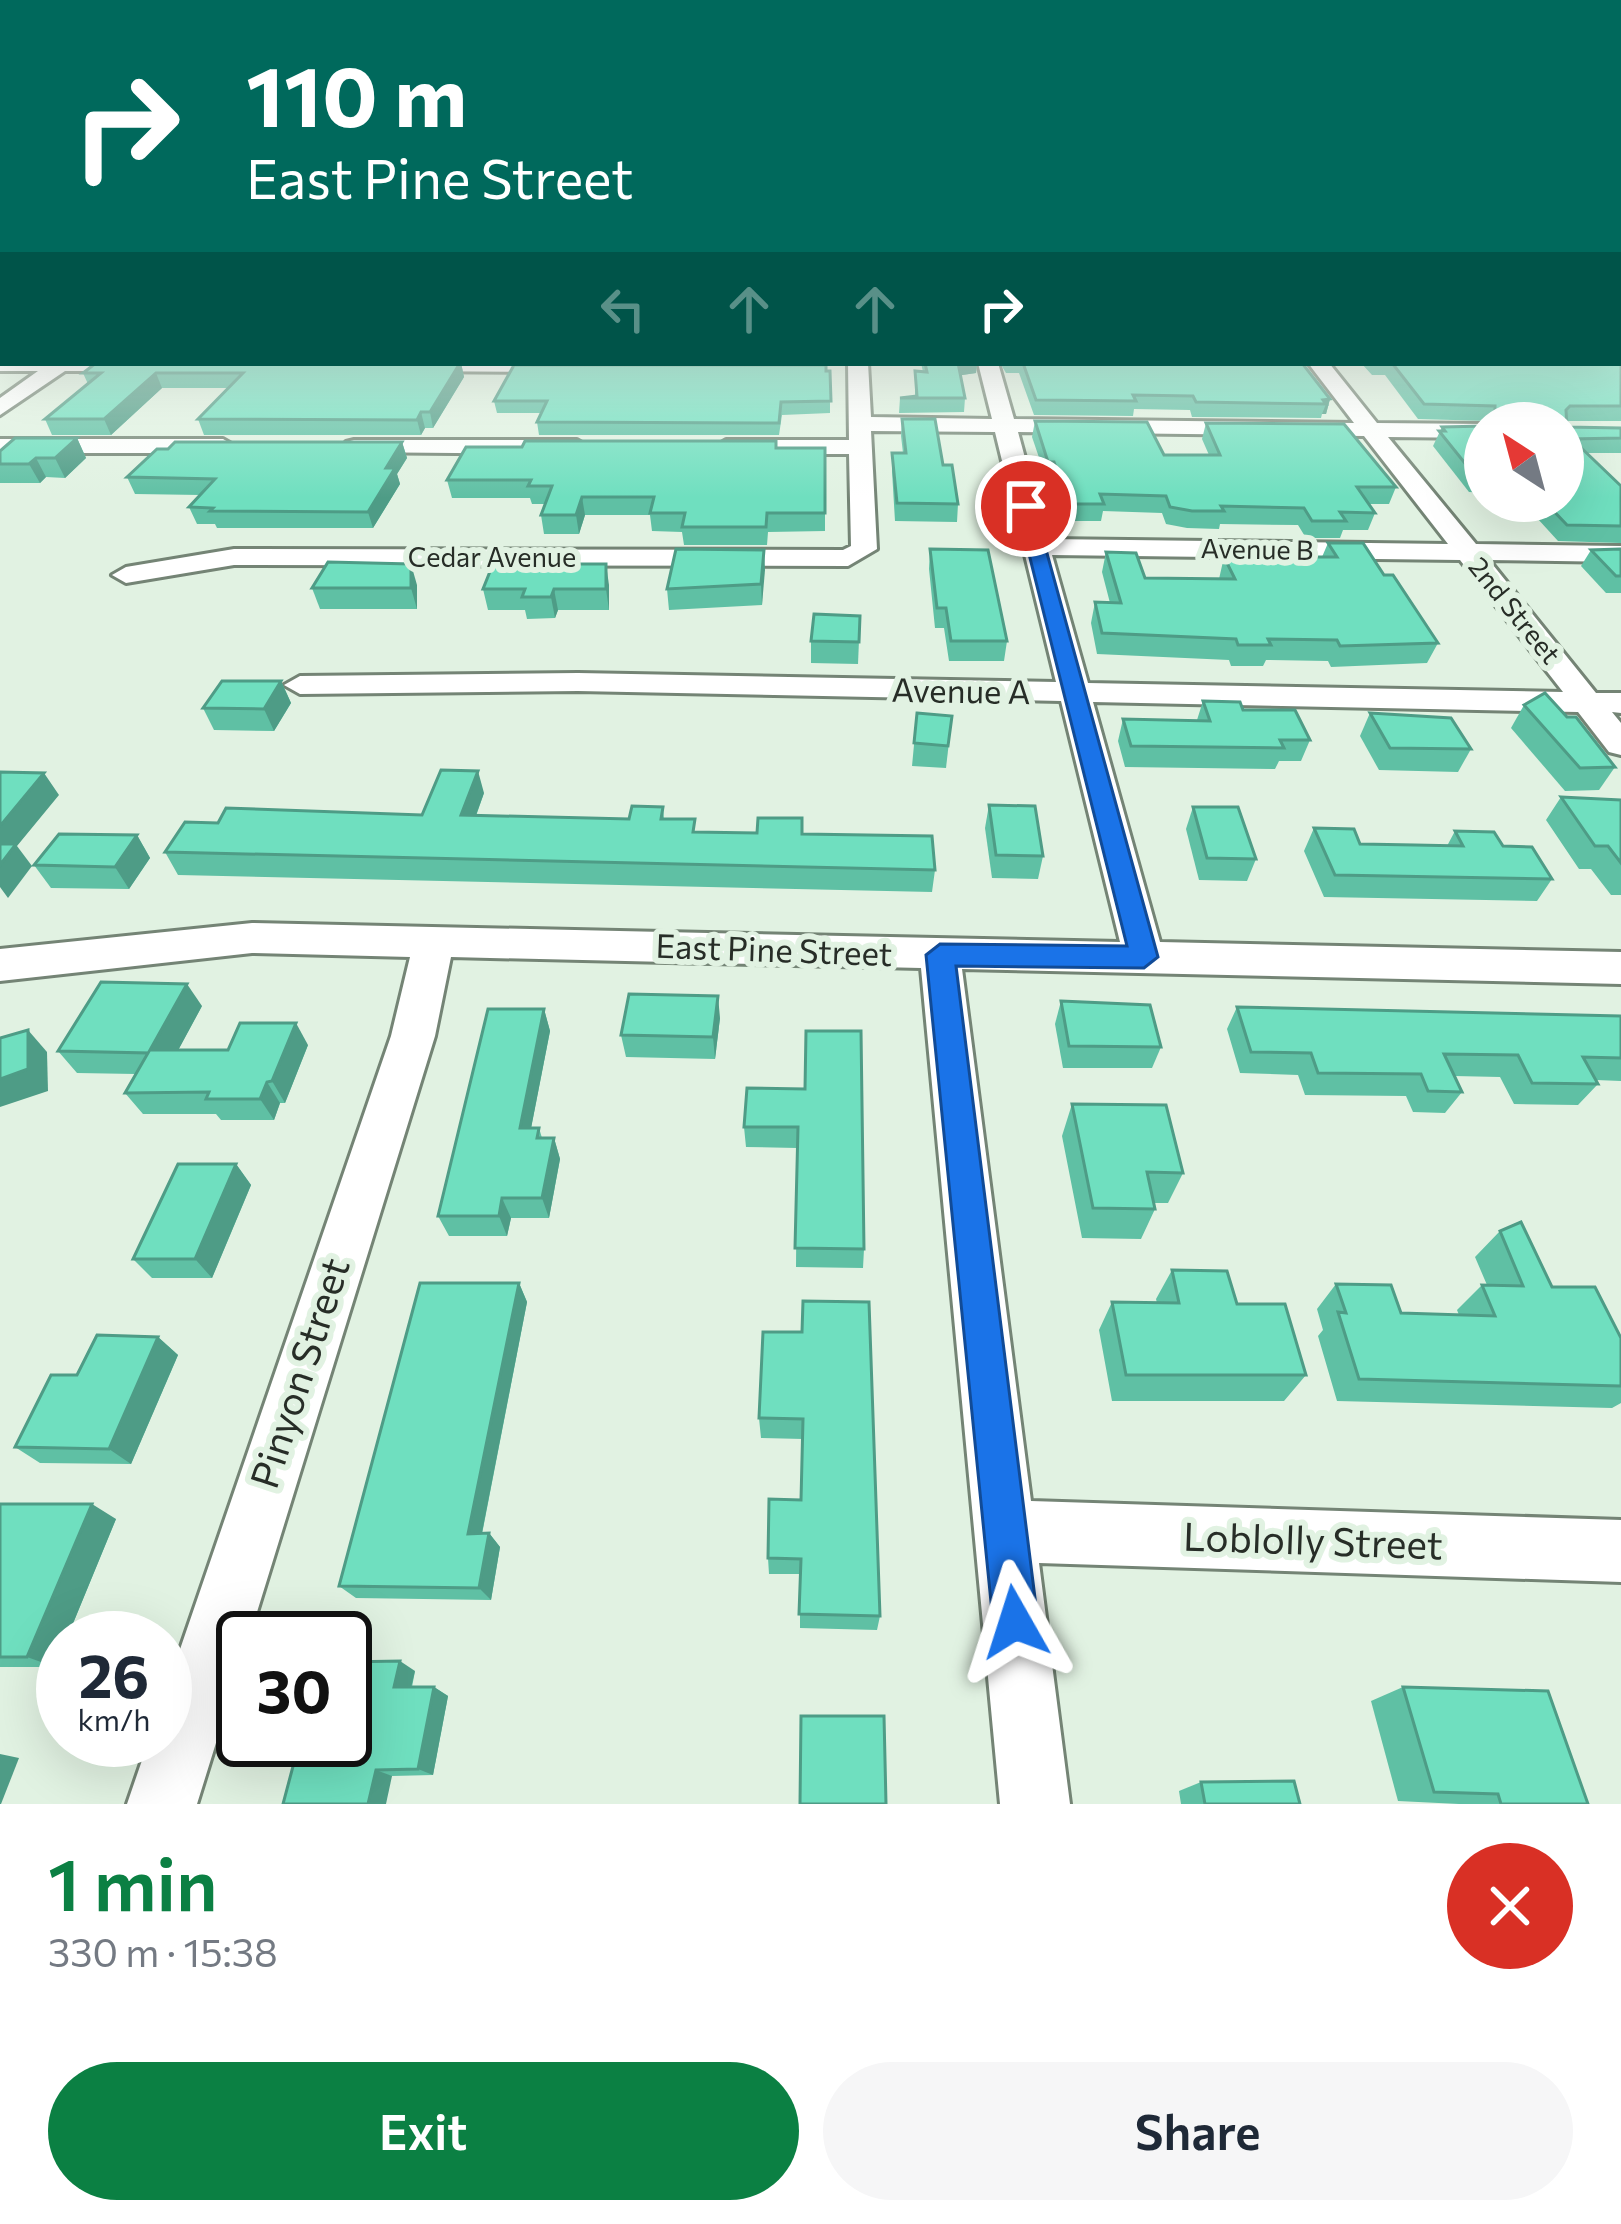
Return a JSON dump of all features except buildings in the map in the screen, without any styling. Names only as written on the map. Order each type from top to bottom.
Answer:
[{"type":"street","points":[[0,408],[59,366]]},
{"type":"street","points":[[834,367],[846,366]]},
{"type":"street","points":[[858,366],[858,435]]},
{"type":"street","points":[[989,366],[1144,957]]},
{"type":"street","name":"2nd Street","points":[[1320,366],[1466,552],[1605,703],[1621,745]]},
{"type":"street","points":[[691,447],[1004,426],[1464,431]]},
{"type":"street","name":"Cedar Avenue","points":[[126,575],[234,557],[841,558],[864,549],[858,435]]},
{"type":"street","points":[[0,446],[238,446]]},
{"type":"street","points":[[334,446],[596,447]]},
{"type":"street","name":"Avenue B","points":[[1037,547],[1621,554]]},
{"type":"street","name":"Avenue A","points":[[300,685],[578,682],[1605,703]]},
{"type":"street","name":"East Pine Street","points":[[0,965],[230,939],[1621,968]]},
{"type":"street","name":"Pinyon Street","points":[[161,1804],[413,1036],[434,941]]},
{"type":"street","points":[[940,955],[1035,1804]]},
{"type":"street","name":"Loblolly Street","points":[[1005,1531],[1621,1551]]},
{"type":"route","points":[[1015,1622],[940,955],[1144,957],[1026,506]]}]
